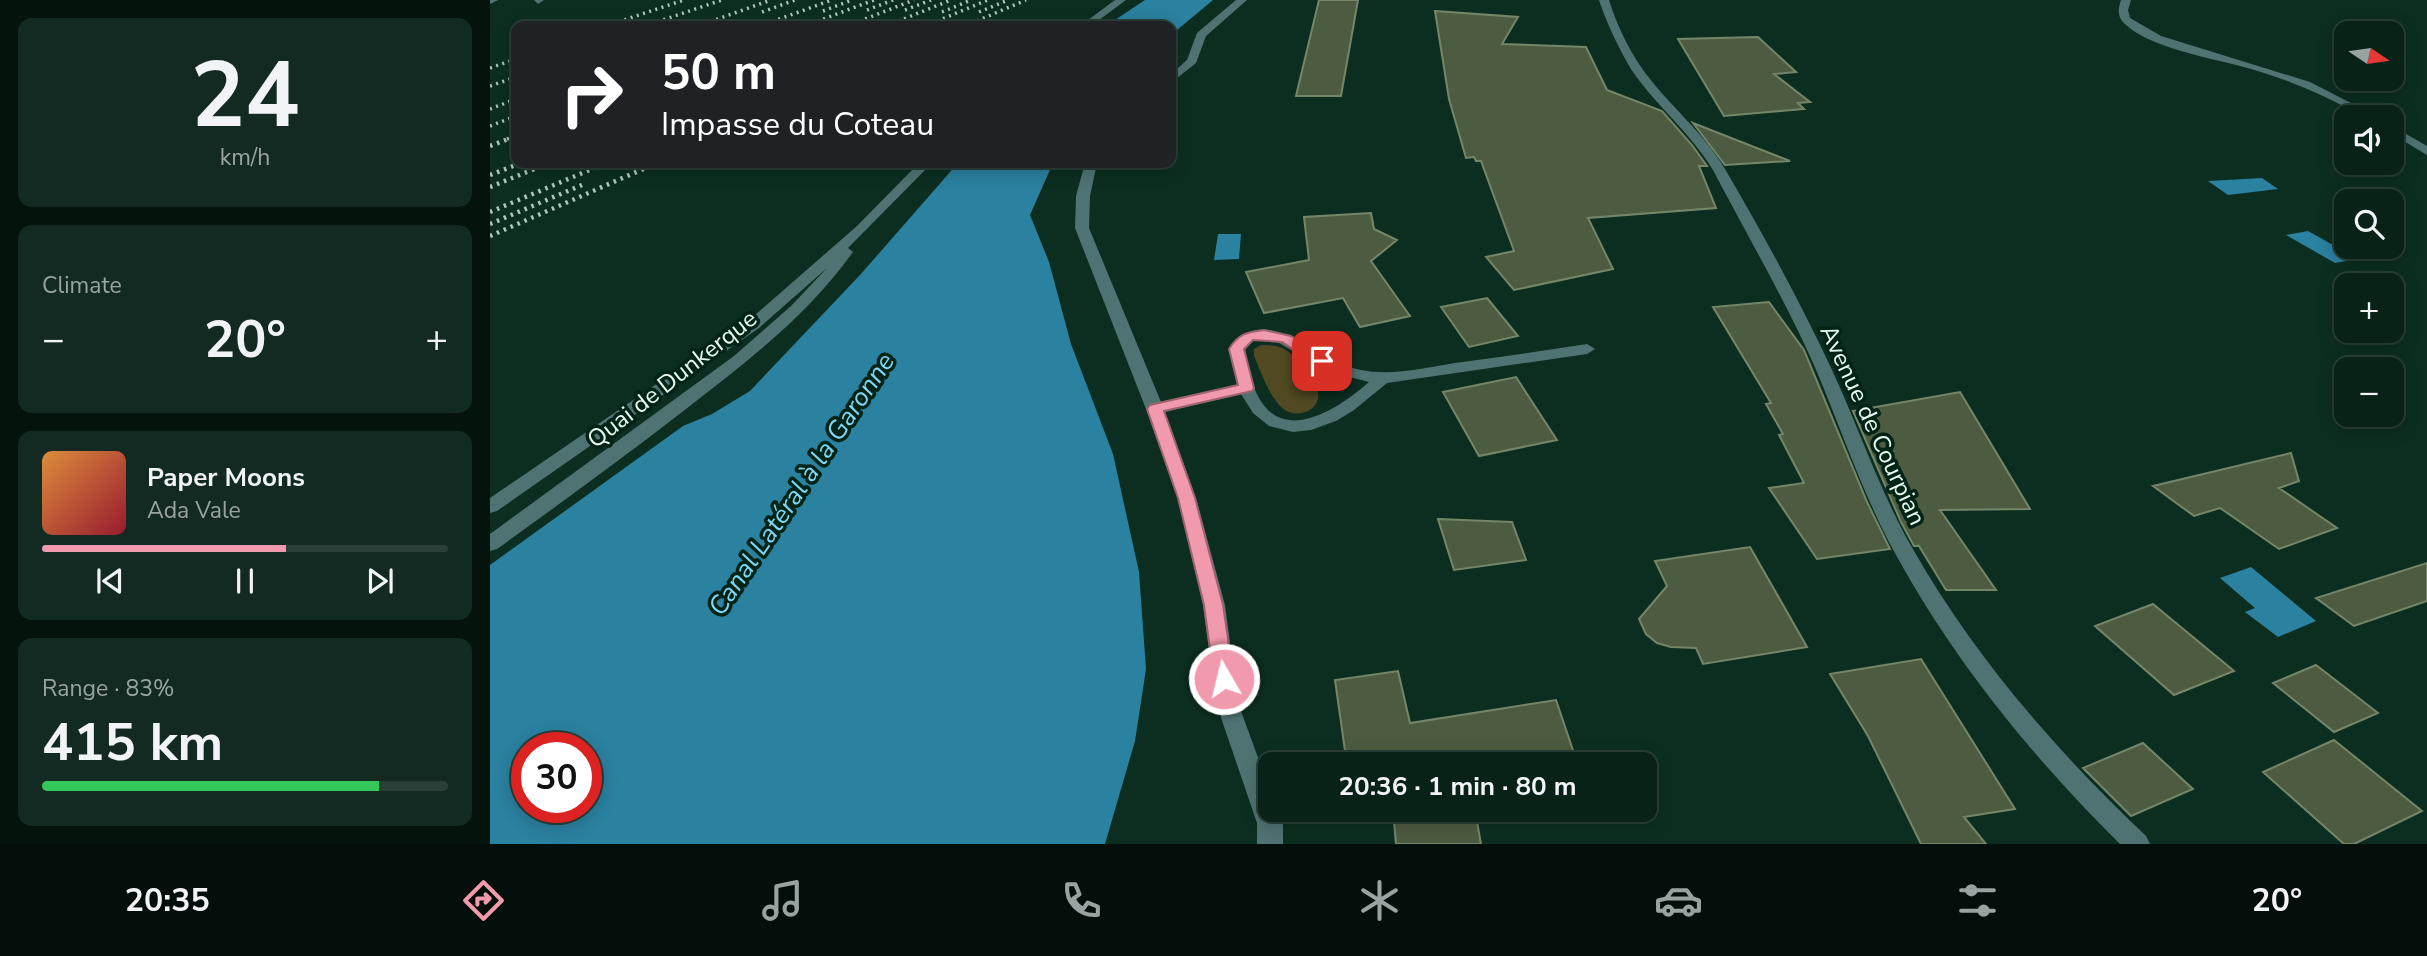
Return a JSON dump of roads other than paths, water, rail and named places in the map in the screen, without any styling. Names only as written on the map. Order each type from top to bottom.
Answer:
[{"type":"street","points":[[1092,21],[1121,0]]},
{"type":"street","points":[[1176,75],[1192,61],[1201,35],[1242,0]]},
{"type":"street","name":"Avenue de Courpian","points":[[1604,0],[1611,22],[1637,69],[1703,144],[1719,170],[1824,368],[1889,520],[1911,564],[1967,652],[2071,778],[2137,844]]},
{"type":"street","points":[[2126,0],[2122,7],[2123,15],[2131,25],[2143,31],[2183,46],[2308,82],[2350,105]]},
{"type":"street","points":[[2404,137],[2427,151]]},
{"type":"street","name":"Quai de Dunkerque","points":[[490,507],[741,334],[862,229],[921,168]]},
{"type":"street","points":[[1090,168],[1083,196],[1082,228],[1155,409],[1187,498],[1214,605],[1227,703],[1270,823],[1270,844]]},
{"type":"street","name":"Quai de Dunkerque","points":[[490,544],[618,453],[768,337],[828,278],[862,229]]},
{"type":"street","points":[[1382,379],[1361,398],[1330,418],[1297,427],[1280,425],[1269,419],[1253,403],[1246,388],[1237,349],[1241,341],[1250,336],[1264,335],[1298,344],[1332,367],[1382,379],[1587,349]]},
{"type":"street","points":[[1155,409],[1246,388]]},
{"type":"water","points":[[1145,0],[1213,0],[1176,31],[1176,21],[1114,21]]},
{"type":"water","name":"Canal Latéral à la Garonne","points":[[954,168],[1051,168],[1030,215],[1049,262],[1071,344],[1113,454],[1139,572],[1146,669],[1135,741],[1105,844],[490,844],[490,565],[683,426],[712,414],[750,391],[860,275]]},
{"type":"water","points":[[2262,178],[2278,189],[2228,195],[2208,181]]},
{"type":"water","points":[[2308,231],[2334,246],[2334,259],[2358,259],[2335,263],[2286,235]]},
{"type":"water","points":[[1218,234],[1241,234],[1239,259],[1214,260]]},
{"type":"water","points":[[2251,567],[2316,621],[2278,637],[2245,612],[2255,608],[2220,578]]},
{"type":"railway","points":[[621,21],[684,0]]},
{"type":"railway","points":[[660,21],[722,0]]},
{"type":"railway","points":[[712,21],[771,0]]},
{"type":"railway","points":[[762,12],[795,0]]},
{"type":"railway","points":[[774,21],[832,0]]},
{"type":"railway","points":[[823,11],[852,0]]},
{"type":"railway","points":[[818,21],[874,0]]},
{"type":"railway","points":[[867,10],[893,0]]},
{"type":"railway","points":[[860,21],[914,0]]},
{"type":"railway","points":[[905,10],[931,0]]},
{"type":"railway","points":[[898,21],[951,0]]},
{"type":"railway","points":[[942,12],[971,0]]},
{"type":"railway","points":[[937,21],[988,0]]},
{"type":"railway","points":[[979,12],[1008,0]]},
{"type":"railway","points":[[977,21],[1026,0]]},
{"type":"railway","points":[[490,68],[511,61]]},
{"type":"railway","points":[[490,86],[511,79]]},
{"type":"railway","points":[[490,109],[511,101]]},
{"type":"railway","points":[[490,126],[511,118]]},
{"type":"railway","points":[[490,146],[511,138]]},
{"type":"railway","points":[[507,139],[511,138]]},
{"type":"railway","points":[[490,175],[511,167]]},
{"type":"railway","points":[[490,187],[537,168]]},
{"type":"railway","points":[[490,212],[594,168]]},
{"type":"railway","points":[[490,236],[646,168]]},
{"type":"railway","points":[[490,224],[582,185]]}]
